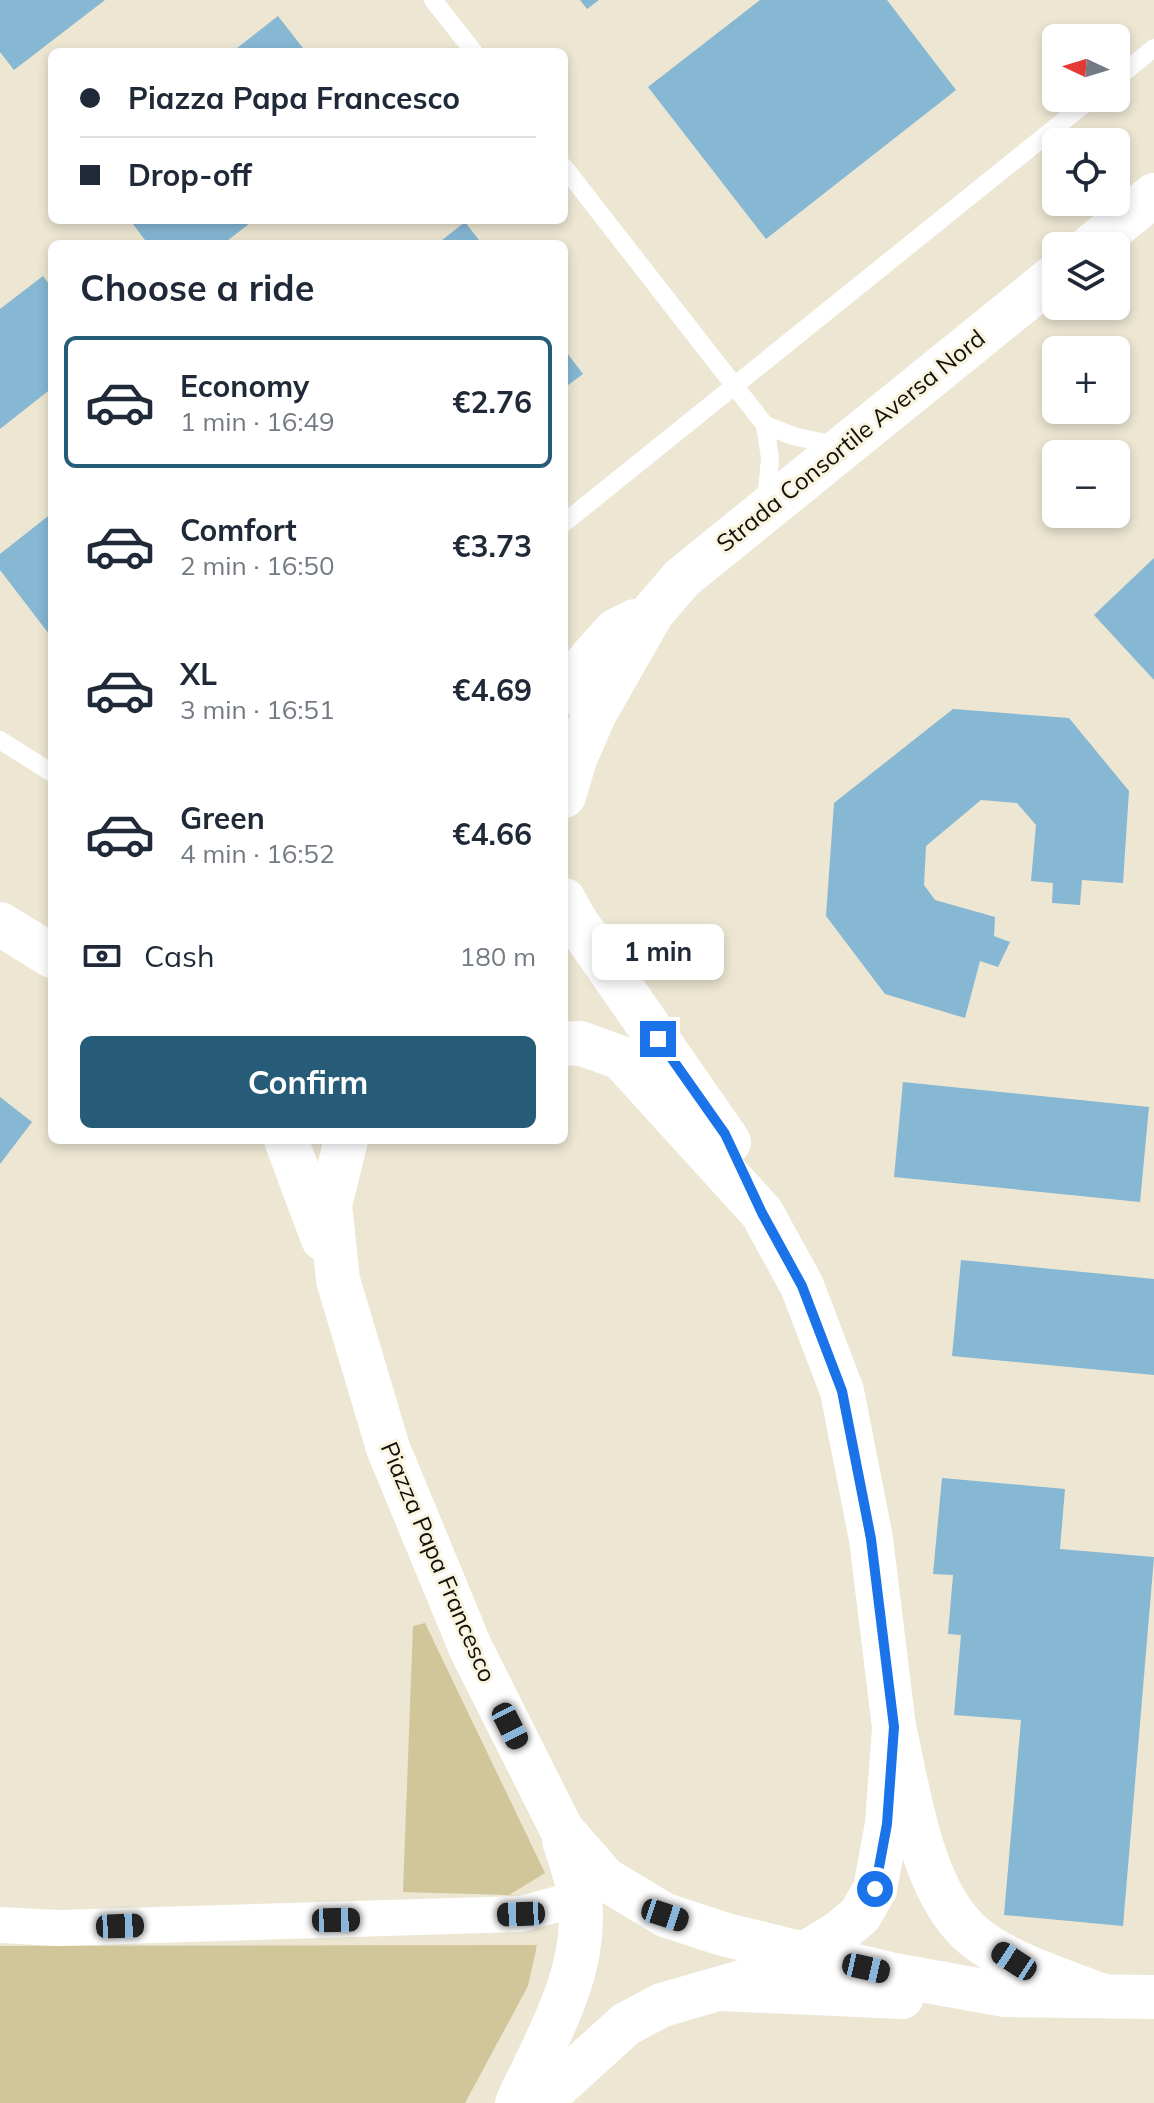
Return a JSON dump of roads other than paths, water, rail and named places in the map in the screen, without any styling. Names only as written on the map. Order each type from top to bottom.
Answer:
[{"type":"main road","points":[[1108,232],[1154,195]]},
{"type":"main road","name":"Strada Consortile Aversa Nord","points":[[568,783],[595,713],[652,613],[682,578],[1042,286]]},
{"type":"main road","name":"Strada Consortile Aversa Nord","points":[[568,684],[615,631],[652,613]]},
{"type":"main road","points":[[568,907],[725,1134],[762,1213],[802,1286],[842,1391],[871,1539],[894,1727],[928,1867],[947,1906],[970,1933],[1014,1961],[1100,1995]]},
{"type":"main road","points":[[0,924],[48,954]]},
{"type":"main road","points":[[568,1044],[580,1043],[621,1058],[762,1213]]},
{"type":"main road","points":[[287,1144],[338,1280]]},
{"type":"main road","name":"Piazza Papa Francesco","points":[[345,1144],[330,1205],[338,1280],[388,1448],[471,1649],[562,1830],[605,1879],[665,1915],[723,1934],[804,1954],[894,1975],[1005,1995]]},
{"type":"main road","points":[[543,2103],[550,2093],[626,2024],[662,2005],[776,1971],[840,1932],[860,1915],[875,1889],[887,1824],[894,1727]]},
{"type":"main road","points":[[517,2103],[566,1996],[581,1938],[580,1898],[562,1830]]},
{"type":"main road","points":[[721,1989],[925,1999],[1005,1995],[1154,1997]]},
{"type":"street","points":[[0,1925],[58,1928],[521,1914],[580,1898]]},
{"type":"lane","points":[[433,0],[471,48]]},
{"type":"lane","points":[[1130,68],[1154,48]]},
{"type":"lane","points":[[568,520],[1075,112]]},
{"type":"lane","points":[[568,172],[765,425],[770,458],[766,510]]},
{"type":"lane","points":[[765,425],[793,436],[843,448]]},
{"type":"lane","points":[[0,740],[48,770]]}]
